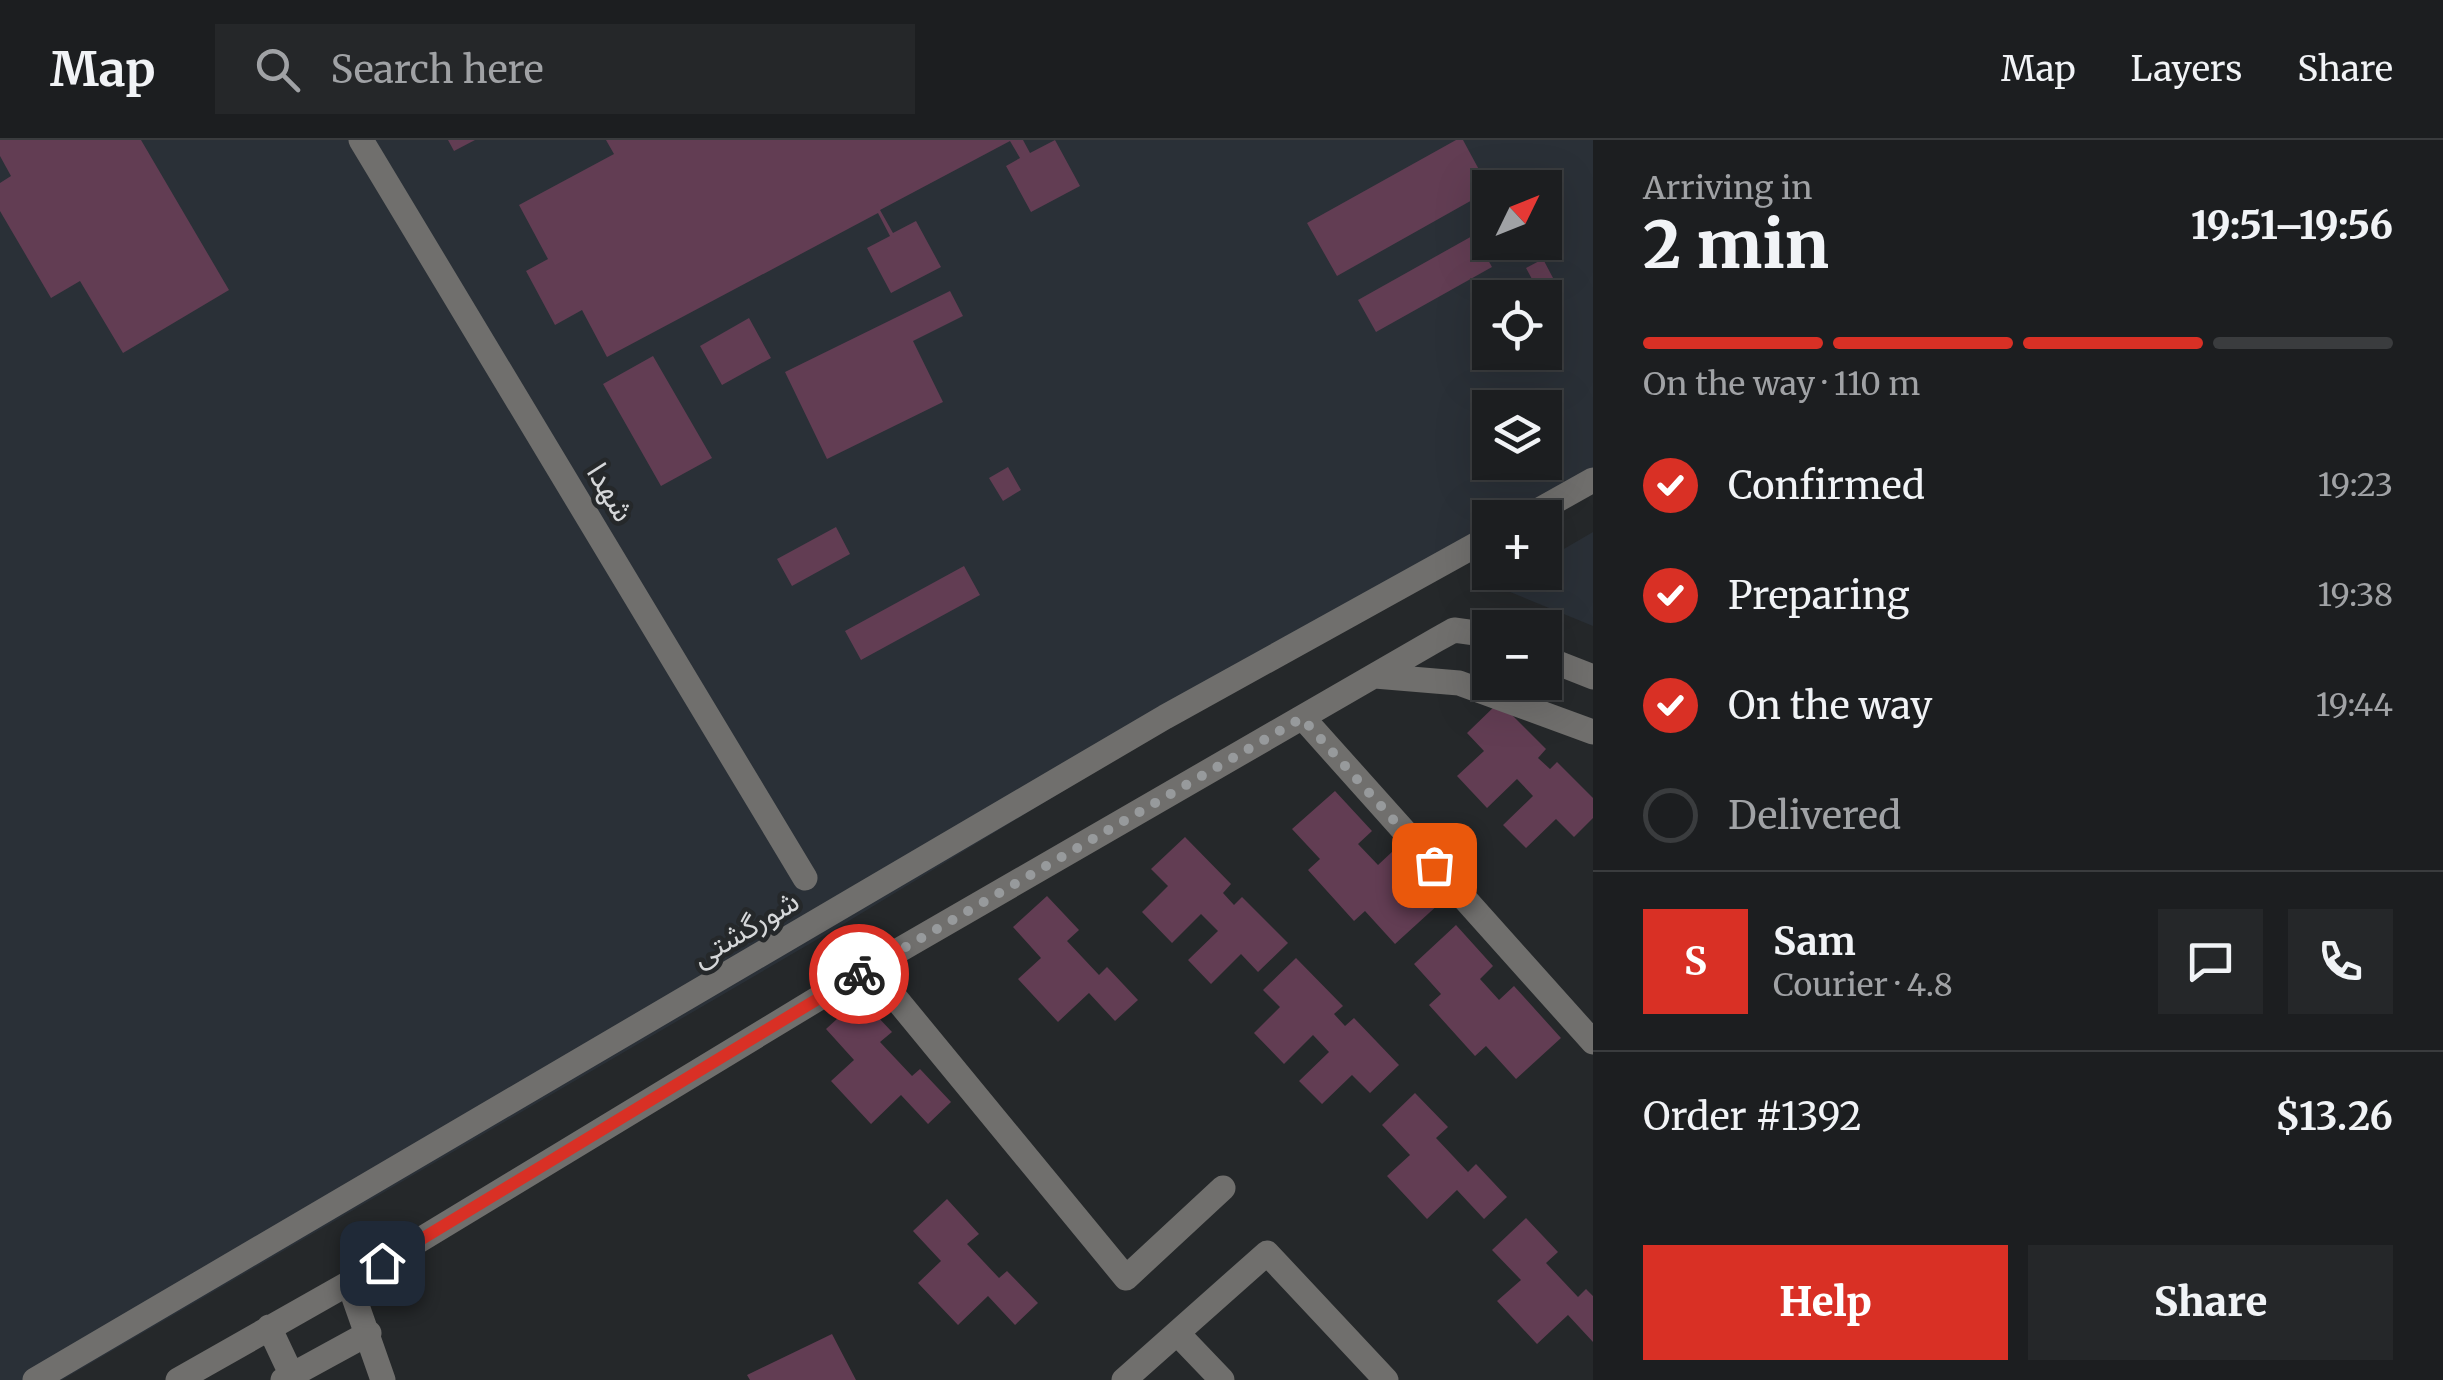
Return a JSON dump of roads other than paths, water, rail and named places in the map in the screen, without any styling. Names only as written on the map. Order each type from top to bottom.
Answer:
[{"type":"street","name":"شهدا","points":[[361,140],[806,878]]},
{"type":"street","points":[[1557,500],[1593,480]]},
{"type":"street","name":"شورگشتی","points":[[35,1380],[1165,716],[1472,547]]},
{"type":"street","points":[[178,1380],[349,1283],[870,967],[1374,676],[1454,630],[1472,633]]},
{"type":"street","points":[[1562,665],[1593,677]]},
{"type":"street","points":[[1374,676],[1459,682],[1593,732]]},
{"type":"street","points":[[1302,718],[1593,1042]]},
{"type":"street","points":[[870,967],[1126,1278],[1223,1188]]},
{"type":"street","points":[[1124,1380],[1267,1253],[1386,1380]]},
{"type":"street","points":[[349,1283],[383,1380]]},
{"type":"street","points":[[270,1327],[290,1378],[368,1333]]},
{"type":"street","points":[[1177,1332],[1222,1380]]}]
